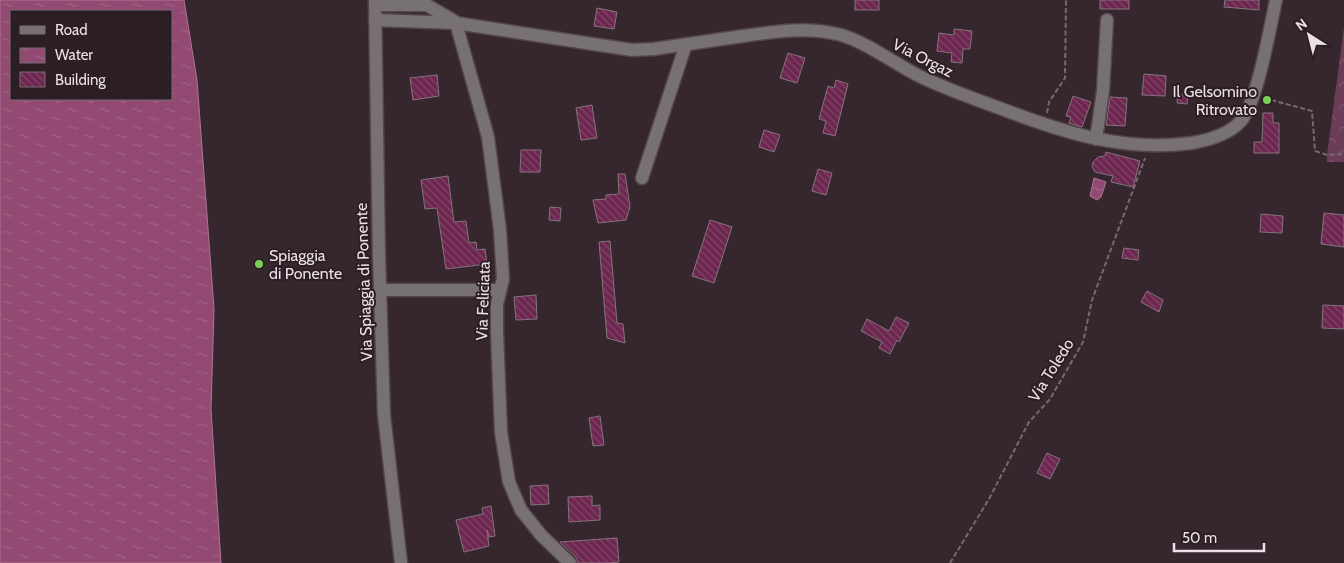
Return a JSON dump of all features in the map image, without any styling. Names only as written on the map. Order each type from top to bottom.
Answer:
[{"type":"street","name":"Via Orgaz","points":[[456,22],[632,50],[791,29],[817,31],[843,36],[947,89],[1044,125],[1096,139],[1149,146],[1203,141],[1225,133],[1240,122],[1254,96],[1276,0]]},
{"type":"street","points":[[375,2],[422,3],[456,22]]},
{"type":"street","name":"Via Spiaggia di Ponente","points":[[375,2],[384,415],[400,563]]},
{"type":"street","points":[[375,20],[456,22]]},
{"type":"street","points":[[1096,139],[1103,91],[1107,20]]},
{"type":"street","name":"Via Feliciata","points":[[456,22],[488,137],[500,230],[503,279],[497,304],[497,332],[501,432],[509,482],[521,510],[541,535],[570,563]]},
{"type":"street","points":[[642,178],[686,44]]},
{"type":"street","points":[[380,290],[500,290]]},
{"type":"path","points":[[1044,125],[1049,102],[1065,78],[1066,0]]},
{"type":"path","points":[[1254,96],[1312,111],[1315,151],[1328,154],[1344,154]]},
{"type":"path","name":"Via Toledo","points":[[950,563],[989,498],[1029,422],[1050,399],[1083,342],[1092,300],[1149,146]]},
{"type":"green space","points":[[1344,27],[1344,162],[1327,162],[1327,155]]},
{"type":"water","points":[[0,0],[184,0],[197,80],[214,309],[211,409],[221,563],[0,563]]},
{"type":"water","points":[[1094,178],[1106,182],[1101,197],[1097,200],[1090,196]]},
{"type":"building","points":[[855,0],[879,0],[879,10],[855,10]]},
{"type":"building","points":[[1100,0],[1129,0],[1129,9],[1100,9]]},
{"type":"building","points":[[1225,0],[1259,0],[1259,10],[1224,7]]},
{"type":"building","points":[[597,8],[617,12],[614,29],[594,26]]},
{"type":"building","points":[[954,29],[972,31],[970,49],[963,49],[962,63],[951,62],[952,53],[937,51],[939,33],[954,35]]},
{"type":"building","points":[[788,53],[805,58],[797,83],[780,78]]},
{"type":"building","points":[[1144,74],[1166,76],[1165,96],[1142,95]]},
{"type":"building","points":[[437,75],[439,96],[413,100],[410,78]]},
{"type":"building","points":[[836,80],[848,84],[835,136],[823,133],[826,121],[819,119],[828,86],[834,88]]},
{"type":"building","points":[[1178,94],[1188,95],[1187,104],[1177,103]]},
{"type":"building","points":[[1073,96],[1091,102],[1082,127],[1069,123],[1071,117],[1066,116]]},
{"type":"building","points":[[1110,97],[1127,98],[1125,126],[1106,125]]},
{"type":"building","points":[[592,105],[597,138],[581,140],[576,108]]},
{"type":"building","points":[[1263,113],[1273,113],[1273,123],[1279,123],[1279,153],[1254,153],[1254,142],[1262,142]]},
{"type":"building","points":[[764,130],[780,135],[774,152],[759,147]]},
{"type":"building","points":[[521,150],[541,150],[540,172],[520,172]]},
{"type":"building","points":[[1106,152],[1140,161],[1133,187],[1111,182],[1113,176],[1095,172],[1092,166],[1093,162],[1098,157],[1105,156]]},
{"type":"building","points":[[818,169],[832,173],[826,195],[812,191]]},
{"type":"building","points":[[618,174],[625,174],[630,207],[626,220],[598,223],[593,200],[606,199],[606,195],[619,194]]},
{"type":"building","points":[[448,176],[454,222],[466,221],[469,243],[476,242],[477,250],[485,249],[487,264],[446,269],[437,208],[425,209],[421,180]]},
{"type":"building","points":[[550,207],[561,208],[560,221],[549,220]]},
{"type":"building","points":[[1324,213],[1344,215],[1344,247],[1321,244]]},
{"type":"building","points":[[1261,214],[1283,216],[1282,233],[1260,232]]},
{"type":"building","points":[[710,220],[732,227],[714,283],[692,276]]},
{"type":"building","points":[[610,241],[617,323],[623,324],[625,343],[607,338],[599,242]]},
{"type":"building","points":[[1124,248],[1139,250],[1138,260],[1122,258]]},
{"type":"building","points":[[1147,291],[1163,300],[1159,312],[1141,302]]},
{"type":"building","points":[[536,295],[537,319],[516,320],[514,297]]},
{"type":"building","points":[[1323,305],[1344,306],[1344,329],[1322,328]]},
{"type":"building","points":[[896,317],[909,323],[890,354],[879,348],[882,342],[861,331],[867,319],[889,331]]},
{"type":"building","points":[[600,416],[604,445],[593,446],[589,418]]},
{"type":"building","points":[[1047,453],[1060,459],[1050,479],[1037,473]]},
{"type":"building","points":[[548,485],[549,504],[531,505],[530,486]]},
{"type":"building","points":[[592,496],[592,506],[600,505],[600,520],[569,522],[568,497]]},
{"type":"building","points":[[491,506],[495,536],[489,537],[487,530],[489,546],[464,552],[456,520],[483,514],[482,508]]},
{"type":"building","points":[[617,538],[619,562],[609,563],[578,563],[576,557],[560,542]]},
{"type":"place","name":"Il Gelsomino Ritrovato","points":[[1267,100]]},
{"type":"place","name":"Spiaggia di Ponente","points":[[259,264]]}]
